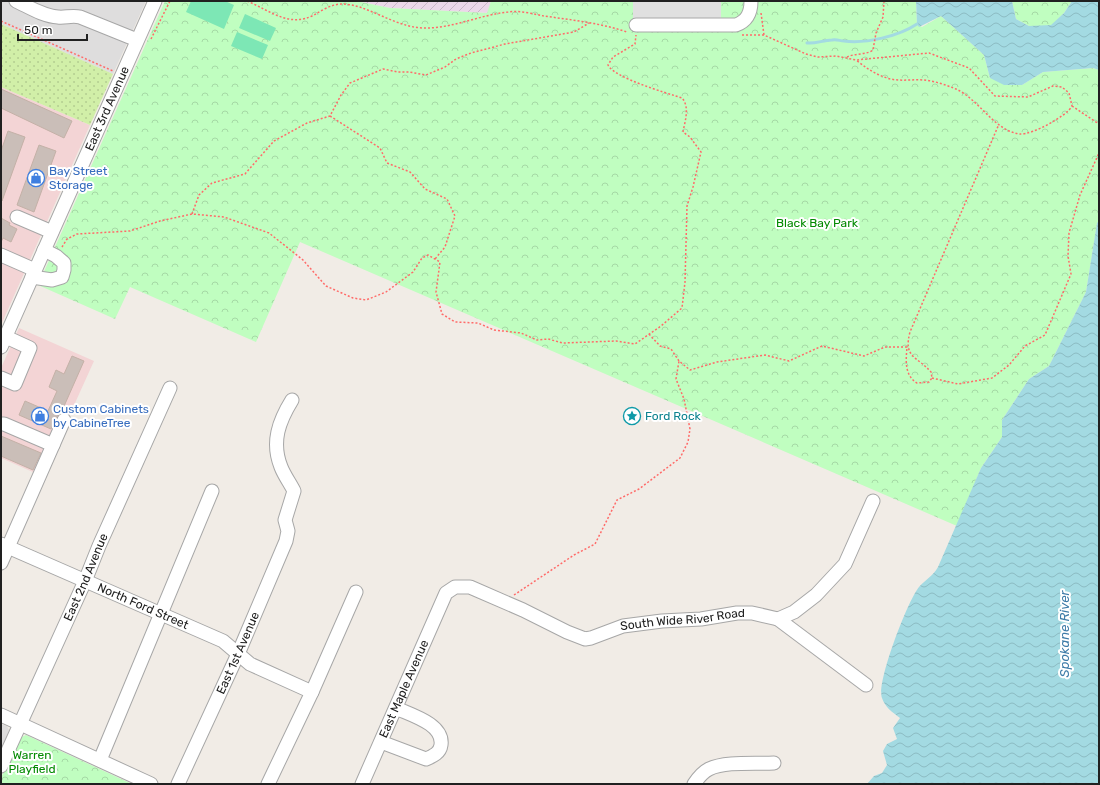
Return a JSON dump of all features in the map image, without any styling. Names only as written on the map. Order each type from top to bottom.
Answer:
[{"type":"street","points":[[16,1],[47,15],[58,18],[74,15],[80,16],[137,40]]},
{"type":"street","name":"East 3rd Avenue","points":[[3,342],[34,274],[50,253],[52,232],[155,1]]},
{"type":"street","points":[[638,32],[736,26],[745,20],[756,4]]},
{"type":"street","points":[[17,217],[52,232]]},
{"type":"street","points":[[1,255],[34,274],[52,280],[62,277],[64,263],[50,253]]},
{"type":"street","points":[[1,378],[15,384],[30,348],[3,342]]},
{"type":"street","name":"East 2nd Avenue","points":[[1,766],[170,388]]},
{"type":"street","name":"East 1st Avenue","points":[[178,784],[238,654],[284,546],[288,531],[285,520],[294,491],[280,467],[275,439],[282,416],[292,400]]},
{"type":"street","points":[[1,562],[4,545],[64,420]]},
{"type":"street","points":[[1,424],[53,445]]},
{"type":"street","points":[[100,760],[212,491]]},
{"type":"street","points":[[866,685],[778,619],[794,612],[816,595],[845,564],[873,501]]},
{"type":"street","name":"North Ford Street","points":[[4,545],[223,641],[250,664],[312,692]]},
{"type":"street","name":"South Wide River Road","points":[[446,593],[455,587],[470,587],[504,601],[567,632],[585,639],[629,625],[701,619],[737,613],[752,613],[778,619]]},
{"type":"street","points":[[268,784],[312,692],[356,592]]},
{"type":"street","name":"East Maple Avenue","points":[[362,784],[446,593]]},
{"type":"street","points":[[381,742],[426,759],[435,756],[441,748],[442,739],[437,730],[426,722],[396,708]]},
{"type":"street","points":[[1,715],[151,784]]},
{"type":"street","points":[[694,784],[700,776],[710,769],[725,765],[774,763]]},
{"type":"path","points":[[50,253],[67,239],[77,234],[130,231],[160,221],[192,214],[224,217],[269,233],[303,260],[326,286],[353,298],[366,300],[386,292],[413,272],[422,258],[428,255],[440,262],[436,292],[442,314],[455,322],[478,323],[494,330],[521,334],[537,340],[548,339],[563,343],[601,341],[635,344],[682,308],[685,282],[687,206],[701,152],[690,137],[683,132],[686,114],[685,101],[682,98],[622,76],[609,69],[608,65],[613,56],[635,44],[638,32],[513,11],[441,26],[408,27],[361,9],[341,4],[332,6],[308,18],[296,21],[286,20],[247,1]]},
{"type":"path","points":[[847,58],[852,54],[870,52],[874,47],[876,33],[882,17],[884,1]]},
{"type":"path","points":[[756,4],[764,35]]},
{"type":"path","points":[[1,21],[122,75]]},
{"type":"path","points":[[192,214],[199,195],[212,183],[245,174],[274,141],[307,123],[330,116],[341,95],[350,83],[383,69],[398,72],[426,74],[445,67],[456,59],[471,53],[505,44],[574,32],[589,23]]},
{"type":"path","points":[[741,35],[764,35],[806,54],[856,60],[929,53],[969,68],[995,96],[1028,97],[1053,86],[1062,87],[1069,93],[1072,106],[1099,124]]},
{"type":"path","points":[[856,60],[869,71],[889,79],[924,80],[941,83],[958,90],[971,99],[999,124],[1015,133],[1023,134],[1061,118],[1067,114],[1072,106]]},
{"type":"path","points":[[330,116],[380,148],[387,163],[410,172],[425,189],[447,199],[455,216],[445,247],[435,259]]},
{"type":"path","points":[[907,347],[911,356],[932,372],[932,378],[929,382],[920,383],[910,377],[907,369],[907,347],[912,326],[999,124]]},
{"type":"path","points":[[932,378],[958,384],[992,378],[1009,365],[1025,346],[1045,335],[1071,274],[1068,256],[1069,233],[1080,195],[1099,153]]},
{"type":"path","points":[[649,334],[660,346],[671,349],[679,361],[690,370],[717,362],[766,355],[789,361],[822,346],[864,356],[885,346],[907,347]]},
{"type":"path","points":[[504,601],[574,555],[595,544],[617,500],[639,489],[680,458],[688,442],[690,429],[684,399],[676,379],[679,361]]},
{"type":"shaded area","points":[[1,1],[146,1],[113,74],[1,24]]},
{"type":"shaded area","points":[[356,1],[491,1],[488,13],[390,8]]},
{"type":"shaded area","points":[[633,1],[721,1],[721,20],[633,20]]},
{"type":"shaded area","points":[[1,87],[90,125],[1,325]]},
{"type":"shaded area","points":[[19,328],[94,361],[42,476],[1,458],[1,368]]},
{"type":"shaded area","points":[[1,724],[7,726],[9,730],[1,749]]},
{"type":"green space","name":"Black Bay Park","points":[[165,1],[356,1],[390,8],[487,13],[491,1],[916,1],[917,24],[922,27],[941,16],[984,55],[990,78],[1022,85],[1043,72],[1093,68],[1099,70],[1099,221],[1097,224],[1086,292],[1049,366],[1029,379],[1002,420],[1002,437],[981,468],[957,526],[300,242],[256,342],[130,287],[115,319],[38,285]]},
{"type":"green space","points":[[191,1],[225,1],[234,5],[224,29],[186,12]]},
{"type":"green space","points":[[1012,1],[1072,1],[1064,13],[1051,26],[1029,26],[1016,19]]},
{"type":"green space","points":[[245,14],[276,28],[270,41],[239,28]]},
{"type":"green space","points":[[1,24],[113,74],[90,125],[1,87]]},
{"type":"green space","points":[[237,32],[268,45],[262,59],[231,46]]},
{"type":"green space","name":"Warren Playfield","points":[[26,735],[132,784],[1,784],[1,778],[18,739]]},
{"type":"water","points":[[916,1],[1012,1],[1016,19],[1029,26],[1051,25],[1064,13],[1072,1],[1099,1],[1099,70],[1093,68],[1043,72],[1022,85],[1004,85],[990,78],[984,55],[941,16],[919,27],[917,24]]},
{"type":"water","name":"Spokane River","points":[[1099,221],[1099,784],[867,784],[874,776],[882,773],[887,765],[883,751],[887,744],[897,739],[893,728],[900,718],[885,704],[882,698],[881,689],[888,660],[901,624],[919,587],[934,573],[938,567],[981,468],[1002,437],[1002,420],[1029,379],[1049,366],[1086,292],[1097,223]]},
{"type":"building","name":"Bay Street Storage","points":[[1,89],[72,121],[64,138],[1,108]]},
{"type":"building","name":"Bay Street Storage","points":[[8,131],[25,137],[2,201],[1,151]]},
{"type":"building","name":"Bay Street Storage","points":[[39,145],[56,151],[34,212],[17,205]]},
{"type":"building","points":[[1,218],[10,223],[9,225],[17,229],[11,242],[3,238],[1,242]]},
{"type":"building","points":[[72,356],[84,361],[61,413],[57,416],[51,429],[19,415],[25,401],[48,411],[57,391],[49,387],[56,370],[64,374]]},
{"type":"building","points":[[1,436],[41,453],[33,470],[1,456]]},
{"type":"waterway","points":[[807,43],[834,40],[853,42],[872,40],[901,32],[917,24]]},
{"type":"place","name":"Bay Street Storage","points":[[36,178]]},
{"type":"place","name":"Custom Cabinets by CabineTree","points":[[40,416]]},
{"type":"place","name":"Ford Rock","points":[[632,416]]}]
